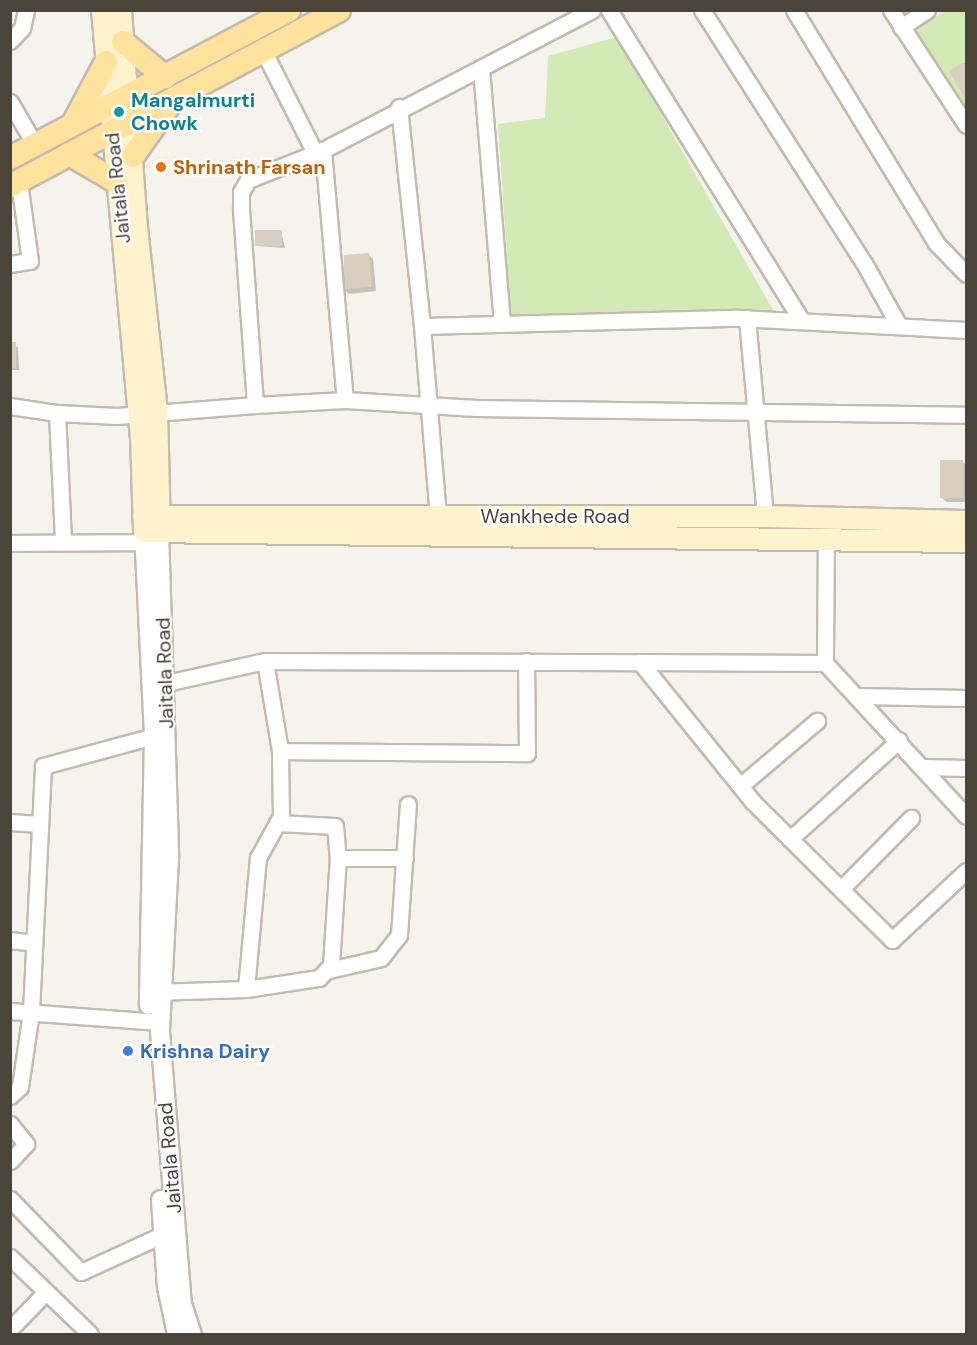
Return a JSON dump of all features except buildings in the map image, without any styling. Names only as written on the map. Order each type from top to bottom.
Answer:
[{"type":"main road","name":"Jaitala Road","points":[[102,10],[106,62],[119,102]]},
{"type":"main road","name":"Jaitala Road","points":[[120,10],[123,42],[117,182],[148,412]]},
{"type":"main road","points":[[10,158],[74,122],[119,102],[289,10]]},
{"type":"main road","points":[[15,184],[339,10]]},
{"type":"main road","points":[[123,42],[165,77]]},
{"type":"main road","points":[[74,122],[106,62]]},
{"type":"main road","points":[[133,156],[175,97]]},
{"type":"main road","name":"Jaitala Road","points":[[121,126],[133,156],[148,412],[151,529]]},
{"type":"main road","points":[[69,154],[117,182]]},
{"type":"main road","name":"Wankhede Road","points":[[151,529],[438,515],[765,516],[966,521]]},
{"type":"main road","name":"Wankhede Road","points":[[151,529],[966,541]]},
{"type":"street","points":[[10,41],[22,28],[26,10]]},
{"type":"street","points":[[255,405],[241,192],[248,180],[319,151],[399,107],[482,68],[592,10]]},
{"type":"street","points":[[609,10],[802,321]]},
{"type":"street","points":[[702,10],[864,263],[898,324]]},
{"type":"street","points":[[795,10],[936,243],[966,274]]},
{"type":"street","points":[[891,10],[966,125]]},
{"type":"street","points":[[901,27],[927,10]]},
{"type":"street","points":[[263,51],[319,151],[345,400]]},
{"type":"street","points":[[482,68],[502,322]]},
{"type":"street","points":[[10,102],[35,145]]},
{"type":"street","points":[[399,107],[422,326],[427,405],[435,453],[438,515]]},
{"type":"street","points":[[10,264],[30,261],[15,184]]},
{"type":"street","points":[[747,318],[765,516]]},
{"type":"street","points":[[422,326],[502,322],[747,318],[898,324],[966,330]]},
{"type":"street","points":[[10,406],[57,413],[148,412],[345,400],[427,405],[757,409],[966,415]]},
{"type":"street","points":[[57,413],[63,542]]},
{"type":"street","points":[[10,543],[63,542],[151,529]]},
{"type":"street","name":"Jaitala Road","points":[[151,529],[169,858],[155,992]]},
{"type":"street","points":[[826,539],[825,663],[924,767],[966,816]]},
{"type":"street","points":[[280,751],[527,753],[526,661]]},
{"type":"street","points":[[159,685],[265,662],[825,663]]},
{"type":"street","points":[[246,989],[258,858],[279,823],[280,751],[265,662]]},
{"type":"street","points":[[640,662],[740,786],[892,940],[966,871]]},
{"type":"street","name":"Jaitala Road","points":[[159,685],[154,736],[155,1022],[167,1287],[177,1335]]},
{"type":"street","points":[[856,696],[966,698]]},
{"type":"street","points":[[740,786],[817,721]]},
{"type":"street","points":[[10,1096],[20,1087],[30,1012],[43,766],[154,736]]},
{"type":"street","points":[[790,838],[898,740]]},
{"type":"street","points":[[924,767],[966,768]]},
{"type":"street","points":[[155,992],[246,989],[319,978],[329,970],[372,962],[396,942],[408,804]]},
{"type":"street","points":[[841,889],[911,818]]},
{"type":"street","points":[[279,823],[335,826],[339,858],[329,970]]},
{"type":"street","points":[[13,826],[39,824]]},
{"type":"street","points":[[339,858],[405,858]]},
{"type":"street","points":[[10,940],[34,943]]},
{"type":"street","points":[[10,1011],[155,1022]]},
{"type":"street","name":"Jaitala Road","points":[[155,1022],[182,1304],[192,1335]]},
{"type":"street","points":[[10,1124],[26,1144],[10,1161]]},
{"type":"street","points":[[10,1199],[81,1272],[164,1234]]},
{"type":"street","points":[[10,1257],[90,1335]]},
{"type":"street","points":[[15,1328],[46,1292]]},
{"type":"green space","points":[[945,11],[966,11],[966,123],[912,32]]},
{"type":"green space","points":[[617,37],[777,317],[511,315],[498,124],[545,118],[548,56]]},
{"type":"place","name":"Mangalmurti Chowk","points":[[119,112]]},
{"type":"place","name":"Shrinath Farsan","points":[[161,167]]},
{"type":"place","name":"Krishna Dairy","points":[[128,1051]]}]
